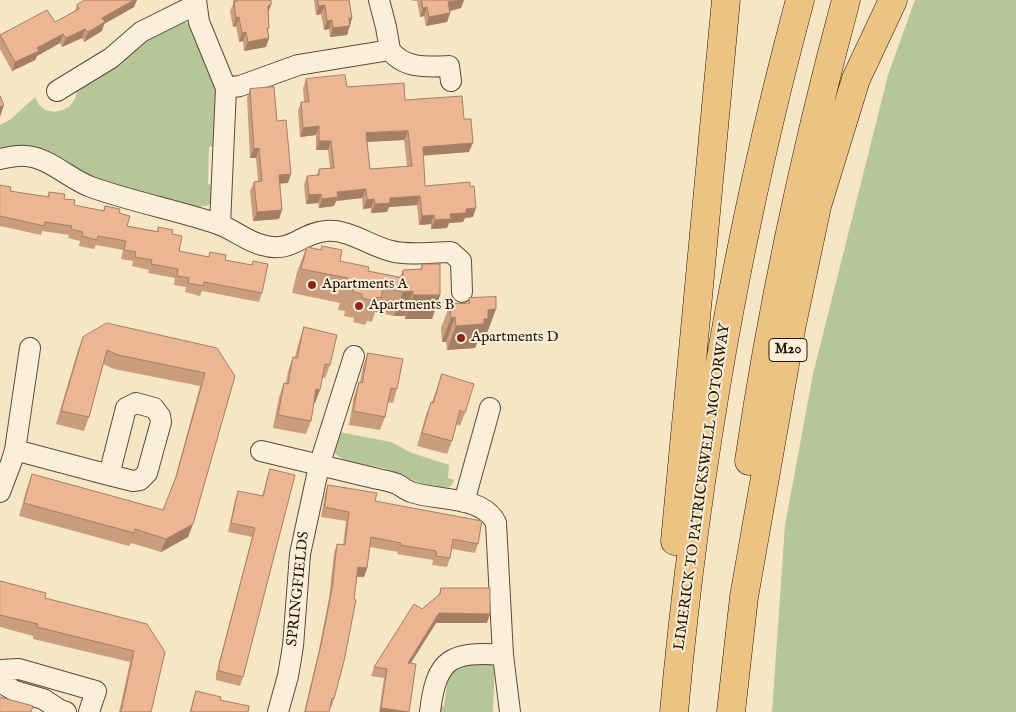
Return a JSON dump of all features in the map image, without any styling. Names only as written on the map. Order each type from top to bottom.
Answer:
[{"type":"highway","points":[[659,712],[726,0]]},
{"type":"highway","name":"LIMERICK TO PATRICKSWELL MOTORWAY","points":[[674,712],[689,563],[724,328],[774,94],[800,0]]},
{"type":"highway","name":"M20","points":[[725,712],[733,598],[749,459],[772,322],[791,224],[817,111],[846,0]]},
{"type":"highway","name":"M20","points":[[731,712],[744,596],[792,324],[817,206],[856,79],[893,0]]},
{"type":"street","points":[[379,0],[390,50],[394,56],[415,66],[449,66],[451,81]]},
{"type":"street","points":[[57,91],[111,58],[141,32],[195,3],[199,22],[226,88],[220,225]]},
{"type":"street","points":[[226,88],[240,86],[293,66],[313,61],[390,50]]},
{"type":"street","points":[[0,159],[17,156],[34,158],[91,186],[138,202],[220,225],[260,245],[272,248],[284,248],[314,234],[327,231],[341,232],[391,251],[407,253],[451,252],[461,261],[462,292]]},
{"type":"street","points":[[0,492],[14,450],[30,348]]},
{"type":"street","name":"SPRINGFIELDS","points":[[278,712],[294,646],[299,562],[319,466],[354,356]]},
{"type":"street","points":[[464,502],[490,408]]},
{"type":"street","points":[[14,450],[109,475]]},
{"type":"street","points":[[261,451],[396,484],[410,492],[464,502],[488,511],[496,523],[503,655],[510,712]]},
{"type":"street","points":[[430,712],[432,694],[438,674],[447,663],[467,654],[503,655]]},
{"type":"street","points":[[0,670],[20,670],[96,691],[89,712]]},
{"type":"street","points":[[0,682],[15,691],[43,699],[66,712]]},
{"type":"green space","points":[[915,0],[1016,0],[1016,712],[772,712],[785,525],[813,374],[888,75]]},
{"type":"green space","points":[[178,22],[185,22],[190,25],[218,88],[214,146],[209,147],[208,184],[214,186],[214,201],[210,204],[199,207],[181,204],[0,151],[0,125],[11,119],[35,97],[39,105],[45,110],[54,112],[63,110],[70,106],[75,99],[79,86],[138,43]]},
{"type":"green space","points":[[339,432],[391,442],[412,453],[449,465],[448,478],[454,480],[452,485],[445,488],[426,485],[386,469],[345,460],[333,450]]},
{"type":"green space","points":[[471,660],[495,664],[493,712],[437,712],[436,710],[444,706],[447,685],[442,679],[450,670]]},
{"type":"building","points":[[85,0],[134,0],[102,18],[105,22],[88,32],[85,29],[66,38],[63,34],[37,48],[39,51],[15,62],[0,35],[47,10],[55,22],[79,9],[77,5]]},
{"type":"building","points":[[237,0],[271,0],[271,5],[268,6],[269,28],[267,28],[269,38],[248,42],[246,32],[242,33],[239,17],[236,18],[234,2]]},
{"type":"building","points":[[318,0],[349,0],[352,18],[349,18],[350,26],[333,28],[332,20],[327,21],[325,5],[319,6]]},
{"type":"building","points":[[422,0],[461,0],[448,2],[450,13],[429,17],[427,7],[423,8]]},
{"type":"building","points":[[345,75],[347,87],[404,83],[405,100],[462,96],[464,119],[471,119],[473,143],[423,147],[425,186],[470,182],[470,187],[474,186],[476,208],[466,209],[466,213],[450,214],[451,219],[435,220],[434,215],[422,216],[420,196],[390,198],[390,203],[375,204],[374,199],[367,200],[366,189],[337,192],[338,197],[322,199],[321,194],[309,195],[307,176],[319,175],[319,169],[334,168],[331,141],[319,141],[319,126],[303,128],[301,102],[309,102],[306,79]],"holes":[[[408,131],[412,166],[370,169],[366,133]]]},
{"type":"building","points":[[274,87],[277,121],[286,120],[291,174],[279,175],[282,210],[257,212],[254,182],[262,181],[259,148],[254,149],[250,89]]},
{"type":"building","points":[[0,96],[4,105],[0,107]]},
{"type":"building","points":[[0,185],[11,187],[10,191],[49,197],[49,192],[65,194],[64,199],[75,200],[74,205],[104,211],[105,206],[120,209],[119,213],[130,216],[127,226],[158,232],[158,227],[173,230],[172,234],[182,236],[179,251],[209,257],[210,252],[226,255],[225,260],[252,265],[253,261],[268,264],[262,293],[204,282],[203,286],[188,283],[189,278],[177,276],[178,269],[151,264],[152,260],[135,257],[136,252],[124,250],[126,241],[98,236],[97,240],[82,236],[83,232],[71,229],[72,226],[45,222],[44,226],[0,216]]},
{"type":"building","points":[[322,246],[342,250],[340,261],[369,267],[368,271],[403,278],[403,270],[422,269],[422,264],[440,264],[440,295],[413,295],[413,291],[403,292],[383,288],[381,298],[375,297],[374,301],[362,298],[362,294],[353,292],[354,287],[347,286],[348,278],[301,269],[307,247],[321,250]]},
{"type":"building","points":[[496,297],[496,309],[488,310],[488,319],[484,319],[484,324],[456,326],[455,317],[451,318],[450,304],[470,303],[469,298]]},
{"type":"building","points":[[107,323],[217,348],[235,376],[193,524],[166,539],[135,529],[134,533],[24,503],[32,474],[163,510],[176,477],[205,373],[118,355],[107,350],[89,417],[61,411],[83,337]]},
{"type":"building","points":[[304,327],[337,335],[330,365],[325,364],[320,390],[316,389],[311,421],[278,415],[284,383],[288,384],[293,357],[297,358]]},
{"type":"building","points":[[368,353],[403,359],[397,389],[391,388],[385,417],[353,411],[359,382],[362,383]]},
{"type":"building","points":[[442,374],[474,384],[465,413],[460,410],[452,441],[422,433]]},
{"type":"building","points":[[270,469],[295,475],[243,677],[219,671],[219,665],[255,528],[231,523],[238,491],[263,496]]},
{"type":"building","points":[[328,485],[377,493],[375,501],[482,521],[478,544],[453,539],[450,558],[436,556],[436,551],[400,545],[401,543],[371,537],[367,568],[358,567],[354,599],[356,600],[344,661],[334,699],[332,698],[329,712],[305,712],[332,589],[337,544],[345,545],[349,512],[325,507]]},
{"type":"building","points":[[0,581],[46,593],[45,598],[147,624],[165,652],[151,712],[121,712],[134,651],[37,627],[38,624],[0,615]]},
{"type":"building","points":[[441,588],[490,588],[490,614],[439,613],[408,663],[416,664],[409,712],[381,708],[387,669],[374,667],[414,604],[422,609],[440,594]]},
{"type":"building","points":[[196,691],[221,697],[220,700],[249,706],[248,712],[191,712]]},
{"type":"building","points":[[0,697],[33,706],[31,712],[0,712]]},
{"type":"place","name":"Apartments A","points":[[312,285]]},
{"type":"place","name":"Apartments B","points":[[359,306]]},
{"type":"place","name":"Apartments D","points":[[461,338]]}]
